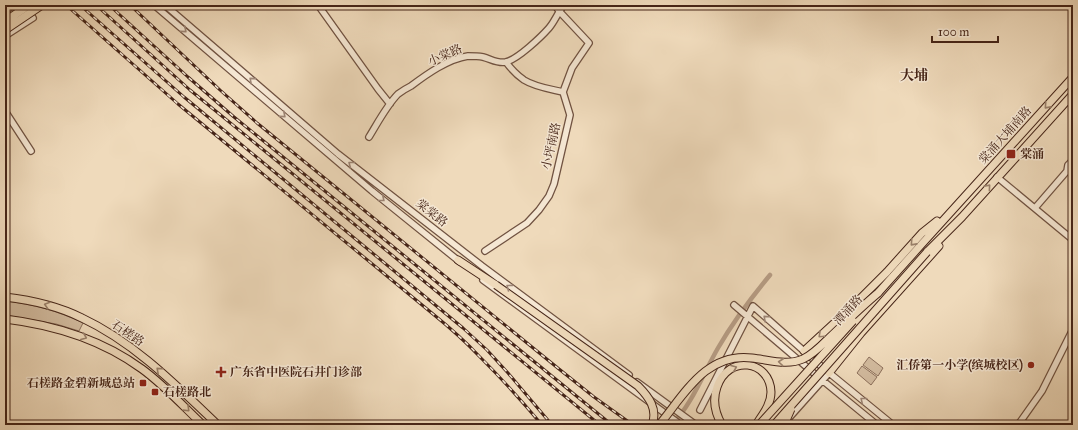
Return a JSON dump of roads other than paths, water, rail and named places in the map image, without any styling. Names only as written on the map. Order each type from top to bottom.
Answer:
[{"type":"main road","points":[[6,21],[29,5]]},
{"type":"main road","points":[[5,30],[42,5]]},
{"type":"main road","name":"棠涌大埔南路","points":[[953,209],[1073,77]]},
{"type":"main road","name":"棠涌大埔南路","points":[[962,217],[1073,94]]},
{"type":"main road","points":[[804,351],[887,272],[922,233],[953,209]]},
{"type":"main road","name":"潭涌路","points":[[759,425],[953,209]]},
{"type":"main road","points":[[829,373],[861,333],[941,244],[962,217]]},
{"type":"main road","name":"潭涌路","points":[[774,425],[927,252],[962,217]]},
{"type":"main road","points":[[458,260],[496,285],[638,386],[652,404],[654,414],[652,425]]},
{"type":"main road","points":[[659,425],[696,379],[716,364],[726,360],[747,357],[788,363],[796,362],[805,358],[824,343],[878,293]]},
{"type":"main road","name":"石槎路","points":[[5,297],[35,302],[68,312],[93,323],[116,337],[150,362],[218,425]]},
{"type":"main road","name":"石槎路","points":[[5,319],[61,329],[111,349],[149,374],[203,425]]},
{"type":"main road","points":[[722,425],[718,418],[715,404],[715,393],[718,384],[728,371],[735,366],[744,365],[752,366],[760,370],[769,383],[771,393],[770,400],[767,408],[756,425]]},
{"type":"main road","points":[[784,425],[790,410],[805,389]]},
{"type":"street","points":[[5,11],[14,5]]},
{"type":"street","points":[[5,36],[33,18],[20,5]]},
{"type":"street","name":"棠棠路","points":[[154,5],[366,186],[488,284],[681,425]]},
{"type":"street","name":"棠棠路","points":[[165,5],[338,154],[482,266],[696,425]]},
{"type":"street","points":[[318,5],[390,104]]},
{"type":"street","points":[[555,5],[559,11],[589,43],[572,68],[563,92],[534,85],[524,80],[515,73],[506,62],[513,59],[548,29],[559,11],[564,5]]},
{"type":"street","name":"小棠路","points":[[369,137],[398,94],[426,75],[466,56],[483,57],[498,63],[506,62]]},
{"type":"street","name":"小坪南路","points":[[485,251],[527,223],[549,196],[554,184],[570,115],[563,92]]},
{"type":"street","points":[[5,111],[32,151]]},
{"type":"street","points":[[1035,208],[1067,171],[1068,165],[1073,160]]},
{"type":"street","points":[[997,177],[1073,240]]},
{"type":"street","points":[[734,305],[877,425]]},
{"type":"street","points":[[700,410],[753,306],[829,373],[893,425]]},
{"type":"street","points":[[1018,425],[1042,391],[1073,329]]},
{"type":"street","points":[[772,338],[779,330]]},
{"type":"street","points":[[784,425],[829,373]]},
{"type":"waterway","points":[[672,425],[686,407],[730,329],[749,301],[770,275]]},
{"type":"railway","points":[[66,5],[178,104],[451,329],[519,398],[542,425]]},
{"type":"railway","points":[[80,5],[184,97],[463,328],[487,350],[552,425]]},
{"type":"railway","points":[[96,5],[190,90],[600,425]]},
{"type":"railway","points":[[109,5],[234,117],[612,425]]},
{"type":"railway","points":[[130,5],[257,123],[559,369],[594,397],[633,425]]},
{"type":"place","name":"棠涌","points":[[1011,154]]},
{"type":"place","name":"汇侨第一小学(缤城校区)","points":[[1031,365]]},
{"type":"place","name":"广东省中医院石井门诊部","points":[[221,372]]},
{"type":"place","name":"石槎路金碧新城总站","points":[[143,383]]},
{"type":"place","name":"石槎路北","points":[[155,392]]},
{"type":"district","name":"大埔","points":[[914,75]]}]
